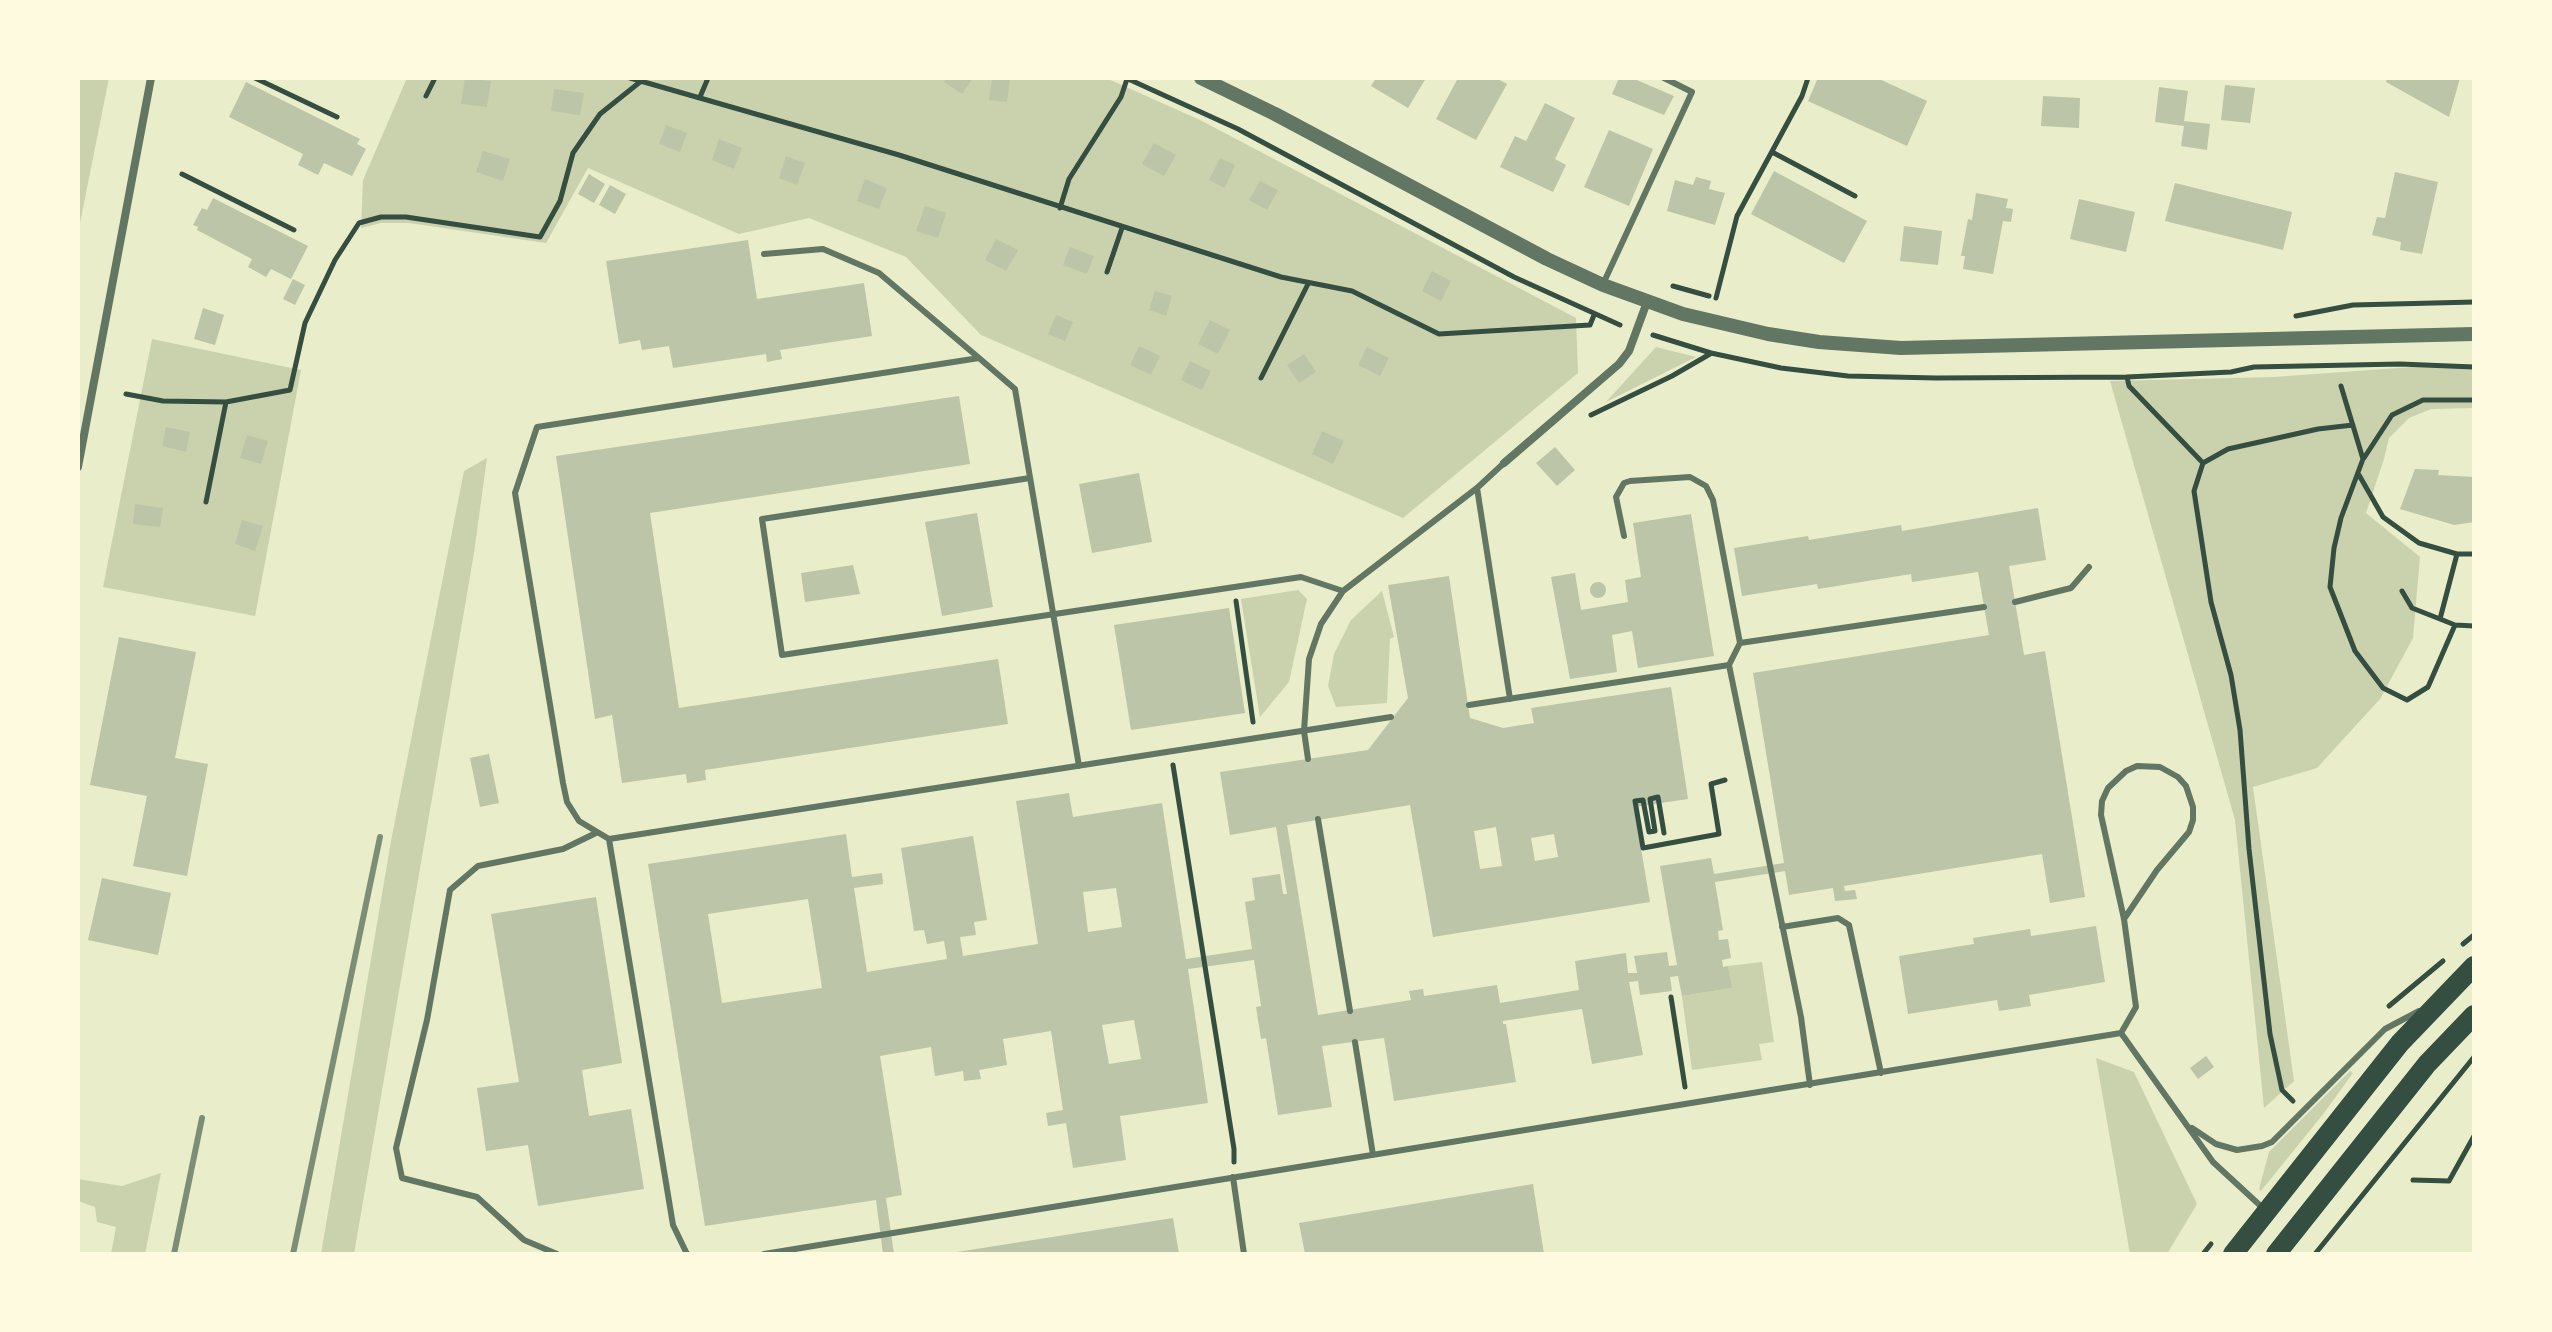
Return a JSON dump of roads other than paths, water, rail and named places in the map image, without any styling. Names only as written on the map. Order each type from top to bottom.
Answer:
[{"type":"main road","points":[[2233,1254],[2400,1043],[2474,966]]},
{"type":"main road","points":[[2276,1254],[2427,1064],[2474,1015]]},
{"type":"street","points":[[78,467],[151,78]]},
{"type":"street","points":[[1201,78],[1221,82],[1547,259],[1603,285],[1709,321],[1768,334],[1819,342],[1901,348],[2474,334]]},
{"type":"street","points":[[1504,463],[1619,364],[1629,351],[1647,302]]},
{"type":"lane","points":[[1603,285],[1692,92],[1664,78]]},
{"type":"lane","points":[[764,254],[823,249],[879,273],[1015,389],[1079,766]]},
{"type":"lane","points":[[979,358],[537,427],[515,493],[567,802],[579,821],[609,839],[1391,717]]},
{"type":"lane","points":[[1308,759],[1304,731],[1309,659],[1321,624],[1343,591],[1477,488],[1504,463]]},
{"type":"lane","points":[[1624,536],[1616,497],[1624,483],[1690,477],[1706,486],[1713,500],[1740,643],[1729,665],[1801,1017],[1810,1085]]},
{"type":"lane","points":[[1030,478],[762,519],[782,655],[1301,577],[1343,591]]},
{"type":"lane","points":[[1477,488],[1510,699]]},
{"type":"lane","points":[[2015,602],[2071,588],[2089,567]]},
{"type":"lane","points":[[1740,643],[1984,607]]},
{"type":"lane","points":[[1469,705],[1729,665]]},
{"type":"lane","points":[[2121,1033],[2136,1007],[2124,919],[2101,815],[2102,801],[2108,788],[2126,771],[2137,766],[2160,767],[2178,777],[2186,786],[2193,807],[2193,820],[2189,832],[2157,870],[2124,919]]},
{"type":"lane","points":[[1318,819],[1350,1011]]},
{"type":"lane","points":[[557,1254],[524,1240],[477,1197],[402,1178],[396,1148],[427,1020],[450,890],[478,866],[563,849],[596,833]]},
{"type":"lane","points":[[609,839],[673,1225],[687,1254]]},
{"type":"lane","points":[[1782,927],[1838,918],[1849,925],[1881,1073]]},
{"type":"lane","points":[[2188,1126],[2216,1144],[2237,1150],[2272,1142],[2385,1029],[2440,1000]]},
{"type":"lane","points":[[764,1254],[2121,1033]]},
{"type":"lane","points":[[2121,1033],[2213,1162],[2267,1212]]},
{"type":"lane","points":[[1355,1042],[1373,1155]]},
{"type":"lane","points":[[1233,1177],[1244,1254]]},
{"type":"railway","points":[[293,1254],[380,837]]},
{"type":"railway","points":[[174,1254],[202,1118]]}]
